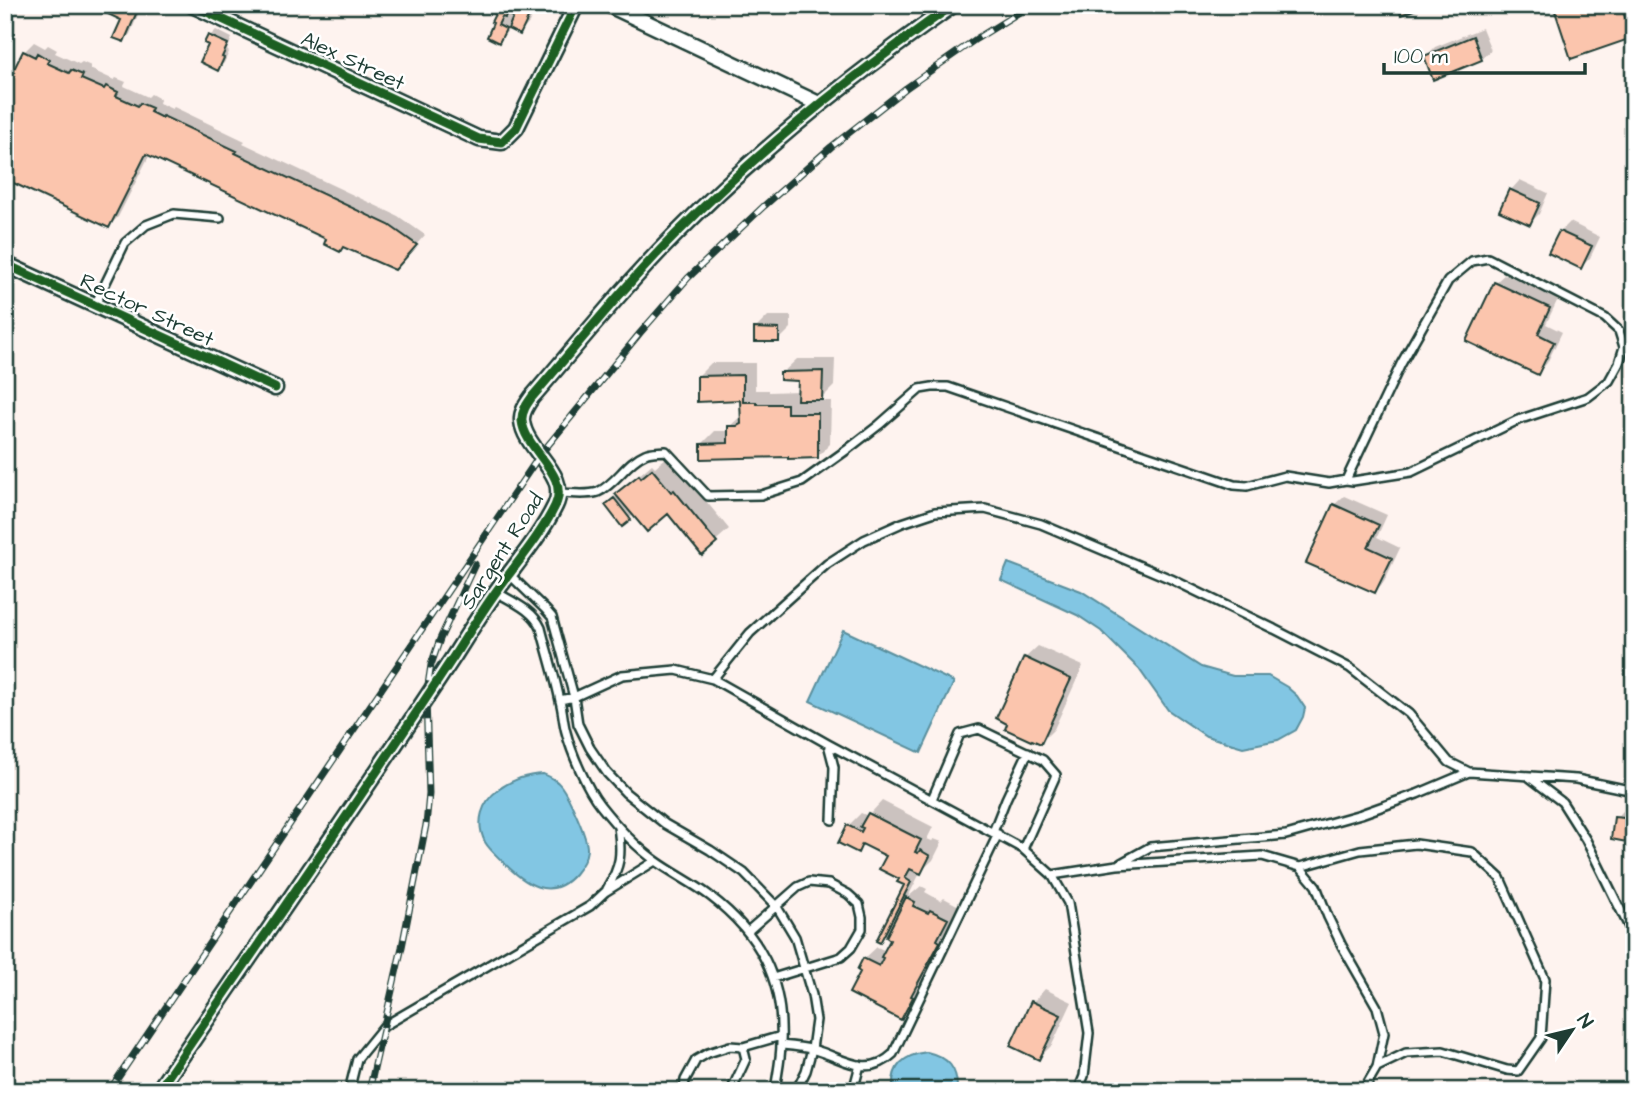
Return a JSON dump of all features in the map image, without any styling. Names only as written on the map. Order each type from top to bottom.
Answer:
[{"type":"street","name":"Alex Street","points":[[192,5],[479,139],[502,142],[516,128],[576,5]]},
{"type":"street","points":[[609,5],[819,104]]},
{"type":"street","name":"Sargent Road","points":[[158,1091],[556,504],[559,493],[556,480],[527,435],[522,420],[524,408],[531,397],[675,235],[738,174],[819,104],[953,5]]},
{"type":"street","name":"Rector Street","points":[[5,264],[275,388]]},
{"type":"lane","points":[[95,305],[125,243],[146,225],[174,214],[220,218]]},
{"type":"lane","points":[[559,493],[597,492],[646,452],[666,451],[708,496],[761,495],[802,482],[879,425],[920,389],[932,387],[948,387],[1234,485],[1247,486],[1285,476],[1329,483],[1353,481],[1411,472],[1518,420],[1588,397],[1609,381],[1619,363],[1624,347],[1619,331],[1605,318],[1488,258],[1472,261],[1448,281],[1441,293],[1401,364],[1346,480]]},
{"type":"lane","points":[[713,679],[750,633],[827,564],[864,540],[935,512],[985,509],[1041,524],[1171,579],[1350,668],[1409,714],[1448,762],[1469,772],[1576,779],[1634,791]]},
{"type":"lane","points":[[509,574],[552,617],[574,697],[578,724],[607,773],[626,793],[665,824],[710,849],[744,873],[777,906],[795,937],[812,995],[816,1020],[806,1071],[796,1091]]},
{"type":"lane","points":[[496,592],[537,619],[560,700],[565,730],[575,758],[597,802],[618,826],[655,860],[727,910],[748,931],[765,959],[778,990],[781,1045],[775,1091]]},
{"type":"lane","points":[[560,700],[574,697],[622,675],[676,670],[713,679],[1023,849],[1052,875],[1068,903],[1089,1033],[1084,1076],[1078,1091]]},
{"type":"lane","points":[[932,799],[960,734],[979,729],[1043,760],[1056,775],[1023,849]]},
{"type":"lane","points":[[828,744],[834,767],[832,820]]},
{"type":"lane","points":[[781,1045],[812,1049],[870,1067],[884,1062],[893,1054],[996,833],[1006,799],[1028,752]]},
{"type":"lane","points":[[1117,865],[1150,847],[1286,835],[1372,810],[1469,772]]},
{"type":"lane","points":[[1528,776],[1562,802],[1580,831],[1634,941]]},
{"type":"lane","points":[[605,892],[618,871],[618,826]]},
{"type":"lane","points":[[1052,875],[1117,865],[1262,856],[1300,867],[1360,850],[1416,844],[1472,852],[1500,878],[1545,979],[1541,1038],[1518,1071],[1443,1051],[1406,1053],[1377,1067]]},
{"type":"lane","points":[[349,1091],[357,1059],[384,1026],[590,906],[605,892],[655,860]]},
{"type":"lane","points":[[1300,867],[1316,886],[1328,918],[1377,1006],[1384,1033],[1377,1067],[1363,1091]]},
{"type":"lane","points":[[748,931],[798,887],[809,882],[829,884],[848,894],[859,904],[862,929],[841,957],[773,978]]},
{"type":"lane","points":[[684,1091],[685,1080],[696,1060],[708,1053],[781,1036]]},
{"type":"lane","points":[[731,1091],[746,1059],[743,1047]]},
{"type":"lane","points":[[853,1091],[860,1065]]},
{"type":"water","points":[[1008,563],[1081,591],[1201,667],[1233,676],[1268,676],[1287,687],[1305,708],[1296,730],[1278,740],[1243,747],[1206,736],[1168,710],[1139,669],[1101,631],[1077,615],[1001,580]]},
{"type":"water","points":[[843,630],[954,682],[921,753],[810,701]]},
{"type":"water","points":[[543,774],[557,782],[564,791],[581,827],[587,850],[583,863],[566,883],[547,888],[528,883],[493,852],[482,835],[480,820],[484,806],[498,790],[520,778]]},
{"type":"water","points":[[927,1052],[941,1057],[950,1065],[956,1076],[957,1091],[893,1091],[894,1075],[900,1063],[911,1056]]},
{"type":"building","points":[[112,5],[139,7],[124,42],[113,38],[121,20],[108,14]]},
{"type":"building","points":[[497,5],[534,6],[520,35],[508,29],[513,17],[508,10],[498,25],[506,29],[499,43],[487,37]]},
{"type":"building","points":[[1397,5],[1427,5],[1401,15]]},
{"type":"building","points":[[1553,5],[1621,5],[1632,38],[1571,59]]},
{"type":"building","points":[[208,35],[228,44],[218,71],[200,62],[208,45],[204,43]]},
{"type":"building","points":[[1473,36],[1482,60],[1433,80],[1424,56]]},
{"type":"building","points":[[23,51],[35,57],[37,53],[49,60],[47,63],[69,73],[71,70],[83,75],[81,79],[104,89],[106,86],[118,92],[116,96],[138,106],[140,103],[152,108],[150,112],[162,118],[163,116],[389,225],[417,245],[395,270],[343,247],[340,252],[324,244],[326,239],[146,154],[109,228],[5,179],[5,87]]},
{"type":"building","points":[[1509,189],[1540,203],[1530,225],[1499,211]]},
{"type":"building","points":[[1559,231],[1592,246],[1581,269],[1548,253]]},
{"type":"building","points":[[1494,282],[1550,308],[1538,334],[1554,342],[1538,375],[1466,341]]},
{"type":"building","points":[[754,328],[779,329],[779,342],[754,342]]},
{"type":"building","points":[[823,371],[822,400],[797,400],[798,381],[780,380],[782,372]]},
{"type":"building","points":[[743,375],[743,402],[787,404],[787,413],[818,413],[818,458],[701,459],[701,444],[728,443],[728,426],[741,424],[740,400],[697,402],[697,376]]},
{"type":"building","points":[[652,469],[671,492],[674,490],[717,543],[702,556],[668,514],[647,532],[615,494],[639,475],[641,478]]},
{"type":"building","points":[[614,498],[631,520],[622,527],[605,505]]},
{"type":"building","points":[[1333,504],[1379,525],[1368,547],[1392,558],[1375,593],[1306,563]]},
{"type":"building","points":[[1024,657],[1071,679],[1041,744],[1005,729],[1007,724],[996,718]]},
{"type":"building","points":[[868,813],[921,840],[915,852],[920,850],[930,856],[921,874],[910,869],[905,878],[911,882],[880,943],[876,941],[904,885],[897,882],[899,879],[879,869],[886,856],[862,844],[858,853],[838,843],[847,825],[861,832],[863,828],[860,827]]},
{"type":"building","points":[[1614,817],[1634,819],[1632,843],[1611,839]]},
{"type":"building","points":[[906,897],[915,902],[913,906],[928,913],[930,910],[948,919],[937,940],[940,942],[901,1020],[849,993],[860,972],[857,970],[863,958],[879,966],[890,940],[886,937]]},
{"type":"building","points":[[1031,1001],[1061,1015],[1039,1060],[1010,1046]]},
{"type":"railway","points":[[109,1091],[540,455],[640,333],[688,278],[831,147],[906,88],[1031,5]]},
{"type":"railway","points":[[369,1091],[426,825],[429,794],[426,698],[431,665],[440,639],[475,564]]},
{"type":"cycle path","points":[[192,5],[479,139],[502,142],[516,128],[576,5]]},
{"type":"cycle path","points":[[158,1091],[486,606],[536,538],[555,506],[557,483],[525,432],[522,418],[526,405],[639,273],[741,172],[774,142],[880,58],[953,5]]},
{"type":"cycle path","points":[[5,264],[275,388]]}]
